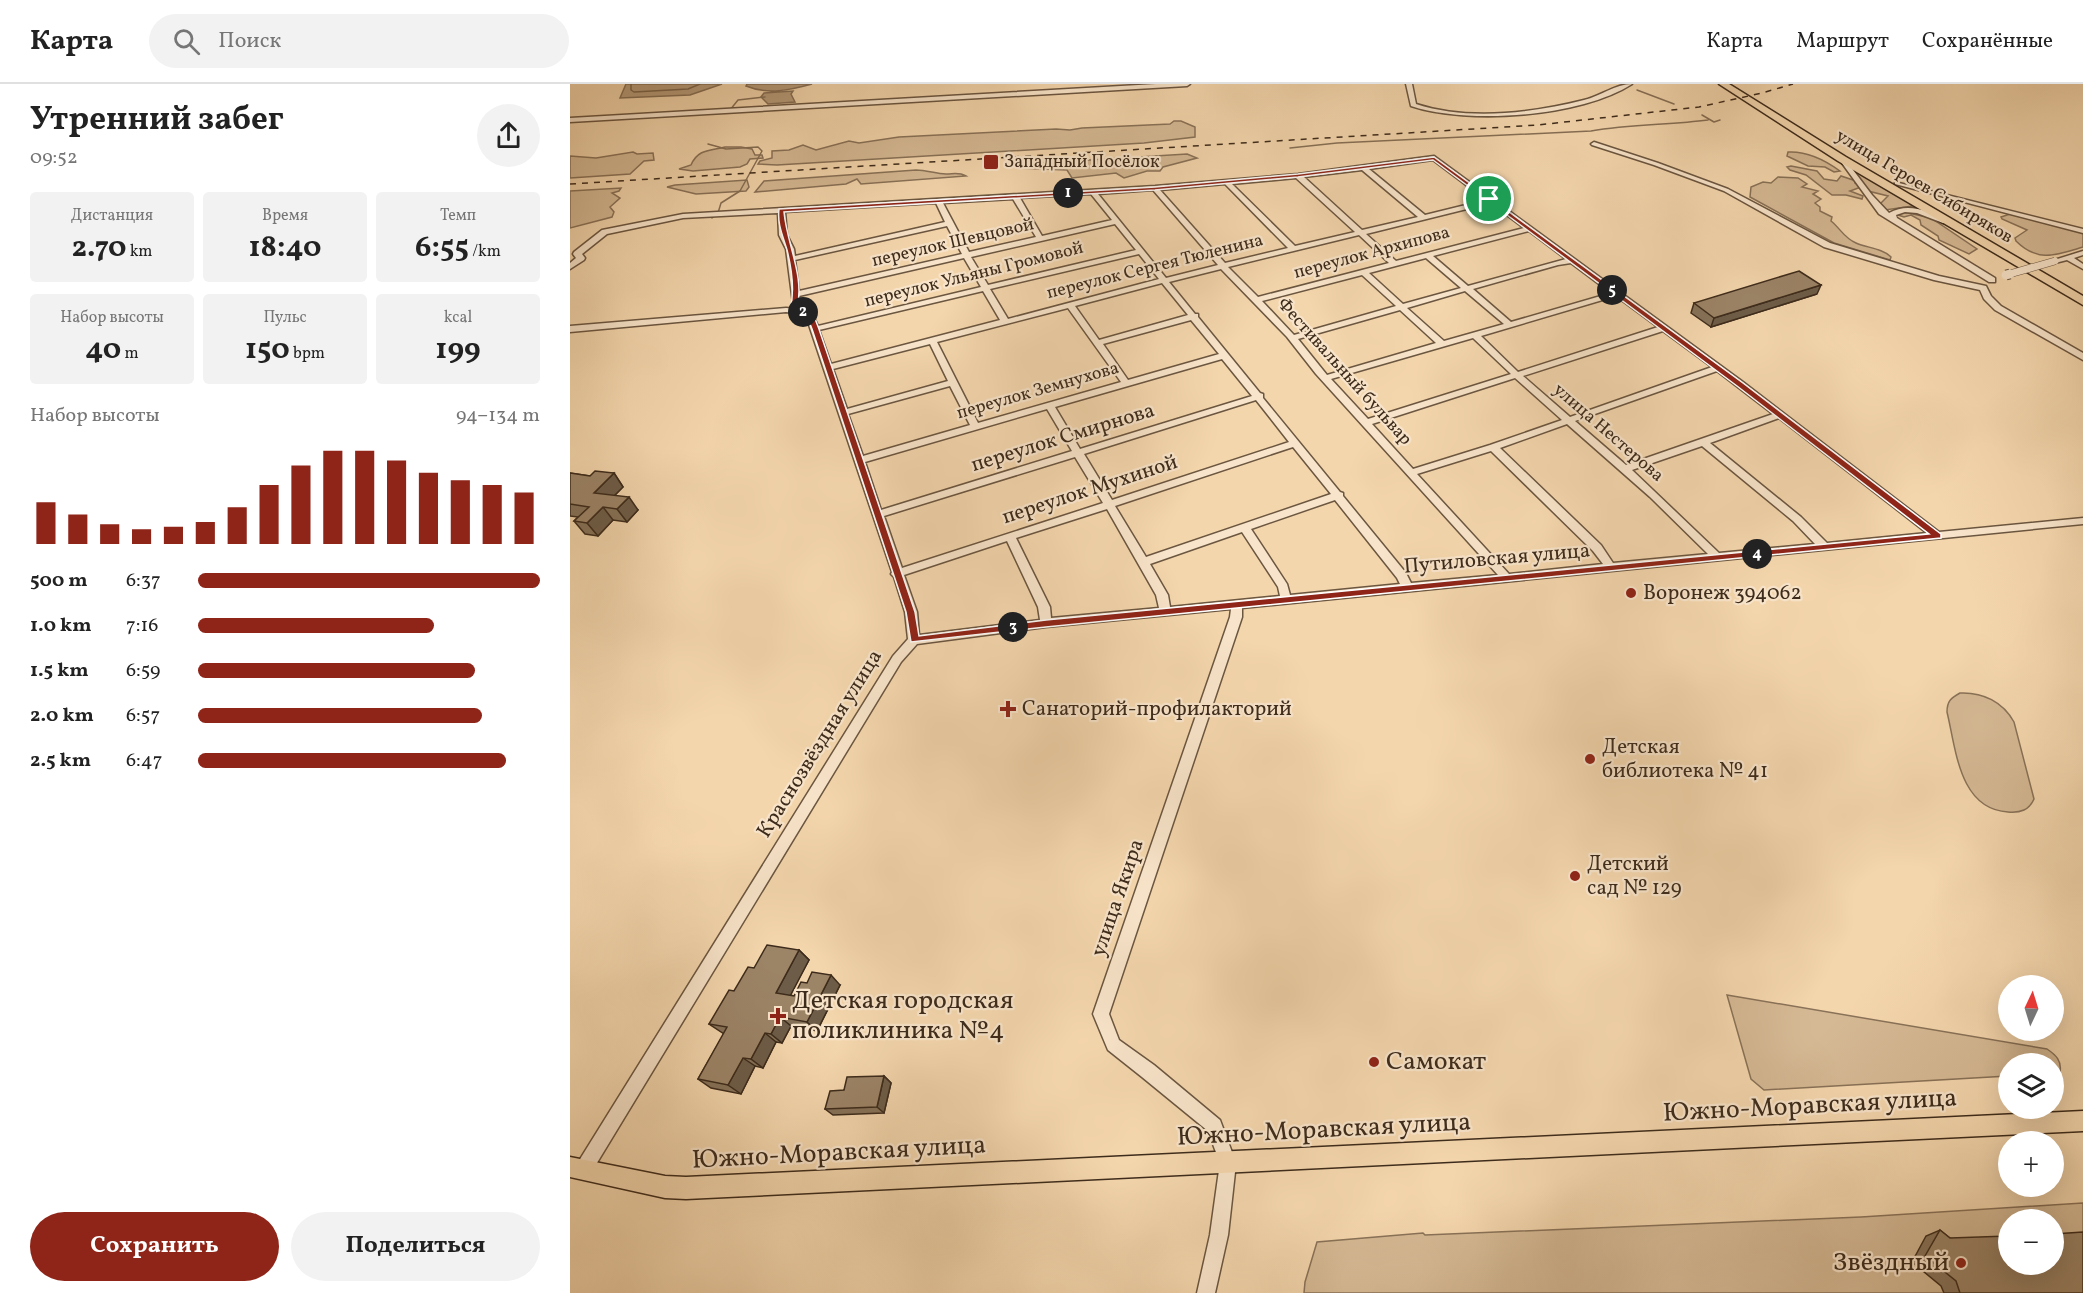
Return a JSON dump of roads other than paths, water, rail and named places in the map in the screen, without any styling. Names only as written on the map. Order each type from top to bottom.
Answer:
[{"type":"highway","points":[[1723,84],[1753,99]]},
{"type":"highway","points":[[1735,84],[1753,99]]},
{"type":"highway","name":"улица Героев Сибиряков","points":[[1753,99],[1842,159],[2083,301]]},
{"type":"highway","name":"улица Героев Сибиряков","points":[[1753,99],[2083,291]]},
{"type":"main road","name":"Южно-Моравская улица","points":[[577,1169],[665,1187],[686,1188],[923,1175],[1228,1163],[1772,1134],[2083,1121]]},
{"type":"street","points":[[570,120],[1187,84]]},
{"type":"street","points":[[1408,84],[1413,105],[1423,110],[1476,114],[1573,104],[1591,100],[1629,84]]},
{"type":"street","points":[[1594,144],[1726,190],[1827,245],[1937,278],[1983,288]]},
{"type":"street","points":[[570,267],[581,258],[577,254],[605,232],[683,216],[1155,188],[1298,176],[1434,159],[1718,368],[1938,536]]},
{"type":"street","points":[[1842,159],[1869,197],[1894,221],[1992,280]]},
{"type":"street","points":[[1364,168],[1422,216]]},
{"type":"street","points":[[1298,176],[1395,264]]},
{"type":"street","points":[[1227,182],[1293,249]]},
{"type":"street","points":[[1897,183],[2083,231]]},
{"type":"street","name":"Фестивальный бульвар","points":[[1155,188],[1507,578]]},
{"type":"street","points":[[1093,192],[1339,495],[1402,576],[1407,587]]},
{"type":"street","points":[[1015,196],[1040,238]]},
{"type":"street","points":[[938,200],[966,255],[1005,321]]},
{"type":"street","name":"переулок Сергея Тюленина","points":[[827,368],[1166,280],[1491,201]]},
{"type":"street","points":[[781,210],[783,235],[790,249],[798,311]]},
{"type":"street","points":[[1894,221],[1892,214],[1905,210],[1920,212],[1948,223]]},
{"type":"street","name":"переулок Шевцовой","points":[[797,294],[1116,221]]},
{"type":"street","points":[[790,259],[949,223]]},
{"type":"street","name":"переулок Архипова","points":[[1257,300],[1529,229]]},
{"type":"street","name":"переулок Ульяны Громовой","points":[[815,329],[1140,250]]},
{"type":"street","points":[[1983,288],[1992,280],[2006,275],[2083,253]]},
{"type":"street","points":[[1427,255],[1510,325]]},
{"type":"street","points":[[2068,257],[2083,267]]},
{"type":"street","points":[[1292,338],[1571,261]]},
{"type":"street","points":[[1363,272],[1441,343]]},
{"type":"street","points":[[1983,288],[1987,297],[1998,308],[2083,357]]},
{"type":"street","points":[[1326,378],[1617,294]]},
{"type":"street","points":[[1071,305],[1126,384]]},
{"type":"street","points":[[570,329],[798,311],[811,318],[896,574],[911,612],[914,640]]},
{"type":"street","points":[[1098,344],[1195,316]]},
{"type":"street","points":[[1366,423],[1664,328]]},
{"type":"street","name":"улица Нестерова","points":[[1475,335],[1518,376],[1626,469],[1717,557]]},
{"type":"street","points":[[932,340],[975,426]]},
{"type":"street","name":"переулок Земнухова","points":[[859,460],[1226,355]]},
{"type":"street","points":[[1412,472],[1493,447],[1718,368]]},
{"type":"street","points":[[843,412],[953,382]]},
{"type":"street","name":"переулок Смирнова","points":[[877,514],[1260,396]]},
{"type":"street","points":[[1049,405],[1144,562],[1162,595],[1166,612]]},
{"type":"street","points":[[1626,469],[1779,415]]},
{"type":"street","points":[[1703,442],[1797,519],[1825,547]]},
{"type":"street","name":"переулок Мухиной","points":[[896,574],[1297,443]]},
{"type":"street","points":[[1493,447],[1597,548],[1611,568]]},
{"type":"street","points":[[1144,562],[1339,495]]},
{"type":"street","name":"Путиловская улица","points":[[914,640],[1046,623],[2083,521]]},
{"type":"street","points":[[1245,528],[1283,587],[1286,600]]},
{"type":"street","points":[[1010,536],[1044,607],[1046,623]]},
{"type":"street","name":"улица Якира","points":[[1228,1163],[1214,1126],[1113,1045],[1101,1014],[1215,683],[1236,617],[1237,604]]},
{"type":"street","name":"Краснозвёздная улица","points":[[577,1169],[892,668],[914,640]]},
{"type":"street","points":[[1206,1293],[1219,1235],[1228,1163]]},
{"type":"water","points":[[626,84],[722,84],[690,95],[620,98]]},
{"type":"water","points":[[747,84],[812,84],[771,91],[754,89],[746,86]]},
{"type":"water","points":[[793,91],[791,94],[795,102],[768,104],[761,97],[764,93]]},
{"type":"waterway","points":[[1637,90],[1674,104]]},
{"type":"waterway","points":[[730,110],[738,100],[765,97]]},
{"type":"waterway","points":[[1702,115],[1714,122],[1720,120]]},
{"type":"waterway","points":[[1290,148],[1337,143],[1591,131],[1708,120]]},
{"type":"waterway","points":[[708,144],[726,149],[758,147],[762,151],[740,191],[721,203],[718,213],[712,218]]},
{"type":"railway","points":[[570,184],[1538,125],[1699,107],[1793,84]]},
{"type":"place","name":"Западный Посёлок","points":[[991,162]]},
{"type":"place","name":"Воронеж 394062","points":[[1631,593]]},
{"type":"place","name":"Cанаторий-профилакторий","points":[[1008,709]]},
{"type":"place","name":"Детская библиотека № 41","points":[[1590,759]]},
{"type":"place","name":"Детский сад № 129","points":[[1575,876]]},
{"type":"place","name":"Детская городская поликлиника №4","points":[[778,1016]]},
{"type":"place","name":"Самокат","points":[[1374,1062]]},
{"type":"place","name":"Звёздный","points":[[1961,1263]]}]
